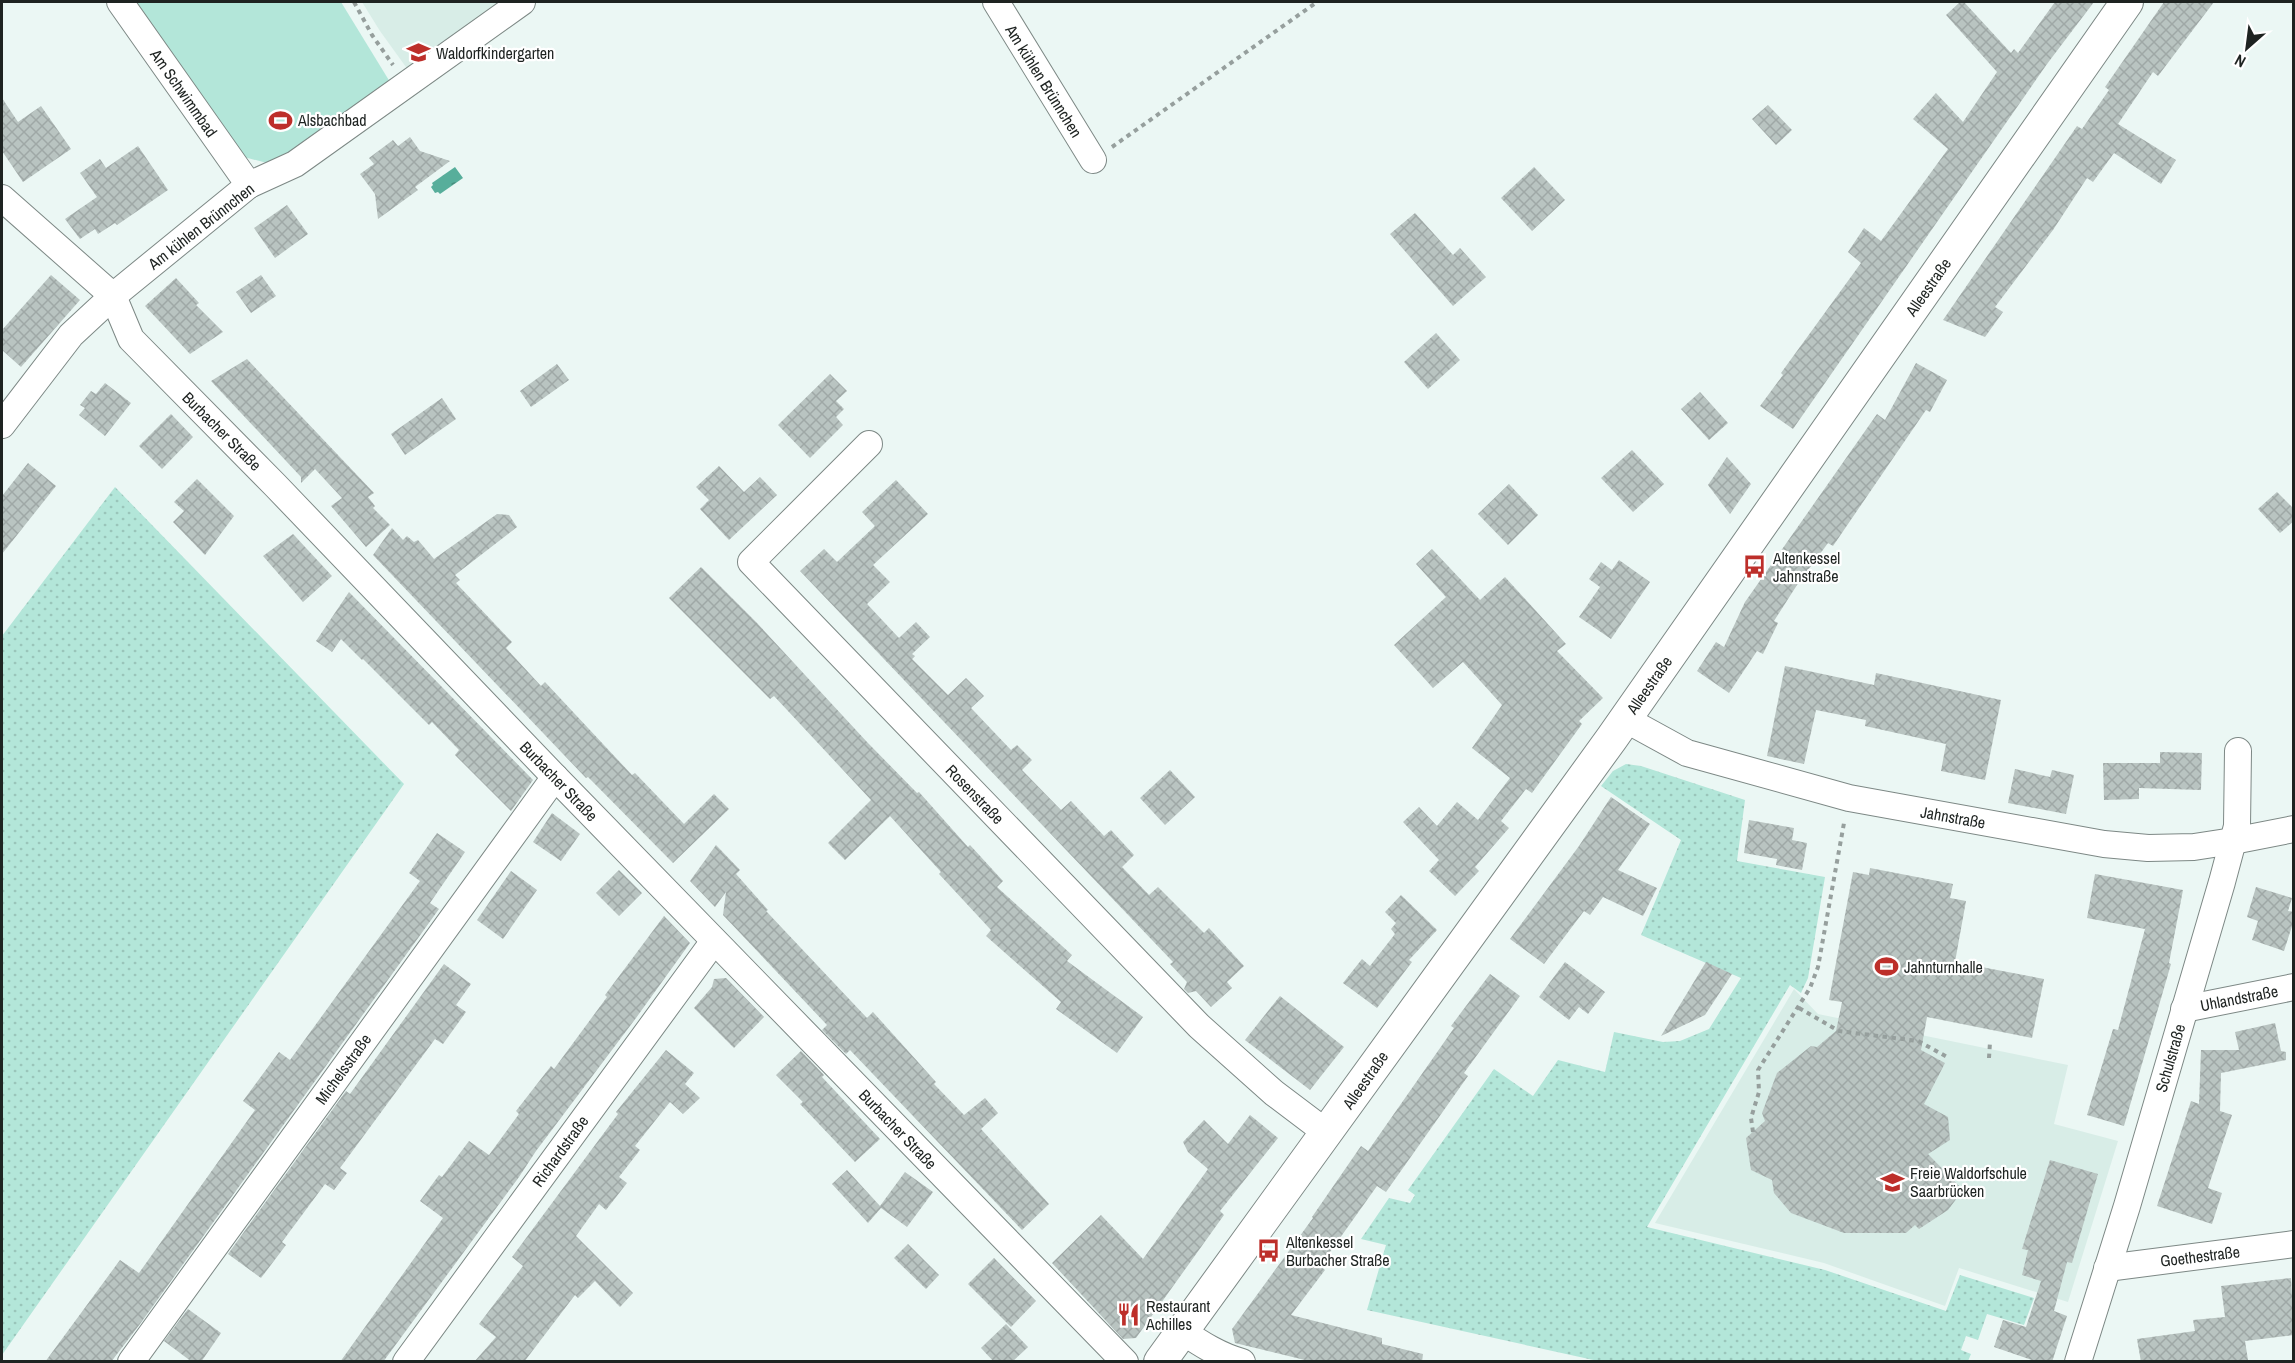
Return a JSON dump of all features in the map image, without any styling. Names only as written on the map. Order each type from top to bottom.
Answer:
[{"type":"street","name":"Am Schwimmbad","points":[[120,2],[249,185]]},
{"type":"street","name":"Am kühlen Brünnchen","points":[[2,425],[71,334],[113,296],[249,185],[295,164],[522,2]]},
{"type":"street","name":"Am kühlen Brünnchen","points":[[996,2],[1093,160]]},
{"type":"street","name":"Alleestraße","points":[[1160,1362],[1625,719],[2127,2]]},
{"type":"street","name":"Burbacher Straße","points":[[2,198],[113,296],[130,339],[275,485],[555,777],[1125,1362]]},
{"type":"street","name":"Rosenstraße","points":[[869,444],[751,562],[1199,1026],[1274,1094],[1327,1133]]},
{"type":"street","name":"Jahnstraße","points":[[1625,719],[1687,753],[1849,798],[2104,844],[2148,849],[2194,847],[2233,842],[2294,829]]},
{"type":"street","name":"Schulstraße","points":[[2078,1362],[2233,842],[2237,826],[2238,751]]},
{"type":"street","name":"Michelsstraße","points":[[131,1362],[555,777]]},
{"type":"street","name":"Richardstraße","points":[[406,1362],[714,941]]},
{"type":"street","name":"Uhlandstraße","points":[[2184,1009],[2294,987]]},
{"type":"street","name":"Goethestraße","points":[[2107,1268],[2294,1244]]},
{"type":"street","points":[[1182,1331],[1202,1344],[1242,1362]]},
{"type":"path","points":[[354,2],[372,35],[407,85]]},
{"type":"path","points":[[1093,160],[1317,2]]},
{"type":"path","points":[[1753,1131],[1751,1118],[1759,1092],[1758,1070],[1799,1008],[1818,967],[1849,798]]},
{"type":"path","points":[[1799,1008],[1839,1031],[1918,1041],[1949,1058]]},
{"type":"path","points":[[1989,1058],[1990,1042]]},
{"type":"shaded area","name":"Alsbachbad","points":[[136,2],[341,2],[390,82],[290,159],[267,163],[244,157]]},
{"type":"shaded area","name":"Waldorfkindergarten","points":[[362,2],[508,2],[411,74]]},
{"type":"shaded area","points":[[115,487],[404,784],[2,1355],[2,636]]},
{"type":"shaded area","points":[[1626,764],[1641,766],[1745,800],[1737,861],[1825,877],[1808,978],[1801,993],[1790,985],[1647,1227],[1825,1270],[1946,1311],[1960,1275],[2034,1298],[2024,1325],[1987,1314],[1978,1340],[1966,1336],[1961,1350],[1971,1354],[1968,1361],[1598,1361],[1367,1310],[1386,1245],[1361,1239],[1389,1198],[1410,1203],[1415,1195],[1408,1190],[1494,1069],[1533,1096],[1558,1060],[1605,1072],[1614,1032],[1663,1042],[1680,1041],[1709,1029],[1741,978],[1641,935],[1681,840],[1601,786],[1613,771]]},
{"type":"shaded area","name":"Freie Waldorfschule Saarbrücken","points":[[1794,989],[1818,1014],[2068,1065],[2054,1124],[2118,1141],[2068,1302],[1959,1268],[1945,1306],[1824,1263],[1655,1223]]},
{"type":"water","points":[[455,167],[463,178],[440,194],[435,193],[431,187],[432,183]]},
{"type":"building","points":[[1960,2],[1964,2],[2011,53],[2014,49],[2018,53],[2055,2],[2094,2],[2047,64],[1793,429],[1760,406],[1783,375],[1781,373],[1861,263],[1848,252],[1864,228],[1881,241],[1948,149],[1913,119],[1936,93],[1963,122],[1997,72],[1946,15]]},
{"type":"building","points":[[2164,2],[2214,2],[2158,76],[2153,72],[2118,124],[2176,160],[2161,184],[2114,153],[2093,182],[2087,178],[2053,230],[1995,307],[2003,312],[1985,337],[1943,320],[2077,126],[2082,129],[2109,90],[2105,87]]},
{"type":"building","points":[[2,98],[18,122],[41,106],[71,149],[23,182],[2,151]]},
{"type":"building","points":[[1768,105],[1792,130],[1776,145],[1752,119]]},
{"type":"building","points":[[410,137],[420,151],[450,161],[415,187],[418,190],[378,219],[375,194],[360,174],[374,164],[369,158],[393,140],[398,146]]},
{"type":"building","points":[[138,146],[168,190],[117,225],[115,223],[98,234],[95,229],[80,239],[65,219],[97,197],[80,173],[100,159],[106,168]]},
{"type":"building","points":[[1534,167],[1565,200],[1532,231],[1501,198]]},
{"type":"building","points":[[287,205],[308,234],[275,258],[254,228]]},
{"type":"building","points":[[1415,213],[1453,255],[1460,248],[1486,277],[1453,306],[1390,234]]},
{"type":"building","points":[[51,275],[80,300],[21,367],[2,350],[2,330]]},
{"type":"building","points":[[261,275],[276,296],[251,313],[236,292]]},
{"type":"building","points":[[176,278],[199,303],[196,305],[223,332],[190,354],[145,306]]},
{"type":"building","points":[[1436,333],[1460,360],[1428,389],[1404,362]]},
{"type":"building","points":[[247,359],[374,493],[368,497],[375,506],[373,508],[390,525],[366,547],[331,506],[342,498],[315,469],[301,483],[301,477],[211,381]]},
{"type":"building","points":[[1916,363],[1947,380],[1930,412],[1926,410],[1833,546],[1828,543],[1797,585],[1774,621],[1778,623],[1763,654],[1757,651],[1729,693],[1697,671],[1716,642],[1724,647],[1745,602],[1877,414],[1885,420]]},
{"type":"building","points":[[557,364],[569,380],[531,407],[520,391]]},
{"type":"building","points":[[830,374],[847,391],[836,401],[844,409],[836,417],[843,425],[810,458],[778,425]]},
{"type":"building","points":[[105,383],[131,403],[105,436],[79,415],[85,408],[80,405],[91,391],[96,394]]},
{"type":"building","points":[[1700,392],[1728,423],[1709,440],[1681,409]]},
{"type":"building","points":[[442,398],[456,419],[405,455],[391,434]]},
{"type":"building","points":[[171,414],[193,437],[162,469],[139,446]]},
{"type":"building","points":[[1632,450],[1664,484],[1633,512],[1601,478]]},
{"type":"building","points":[[1727,457],[1751,484],[1730,514],[1708,485]]},
{"type":"building","points":[[28,463],[56,486],[2,554],[2,496]]},
{"type":"building","points":[[719,466],[744,492],[760,477],[777,495],[729,540],[700,509],[709,500],[696,487]]},
{"type":"building","points":[[197,479],[234,516],[205,555],[173,522],[184,511],[174,502]]},
{"type":"building","points":[[896,480],[928,514],[873,565],[890,582],[867,604],[899,638],[916,622],[930,637],[912,654],[915,656],[912,659],[948,695],[966,678],[984,696],[971,708],[1011,750],[1017,745],[1032,760],[1022,770],[1061,810],[1071,801],[1104,836],[1111,830],[1134,855],[1122,867],[1149,895],[1158,887],[1204,933],[1209,928],[1244,966],[1227,982],[1232,988],[1211,1007],[1196,991],[1188,993],[1184,989],[1187,982],[1170,964],[1173,962],[800,571],[824,549],[837,562],[875,526],[862,512]]},
{"type":"building","points":[[1509,484],[1538,515],[1508,545],[1478,514]]},
{"type":"building","points":[[2277,492],[2294,509],[2294,521],[2280,533],[2258,509]]},
{"type":"building","points":[[497,514],[509,515],[517,527],[455,575],[460,580],[456,583],[512,642],[506,648],[541,686],[545,682],[632,775],[635,773],[684,824],[714,794],[729,809],[673,863],[588,777],[586,778],[373,555],[392,528],[403,540],[407,536],[414,542],[418,540],[434,559]]},
{"type":"building","points":[[293,534],[332,576],[303,602],[263,556]]},
{"type":"building","points":[[1432,549],[1480,600],[1505,577],[1566,644],[1557,651],[1603,698],[1579,721],[1582,724],[1532,793],[1526,789],[1501,821],[1509,828],[1475,867],[1479,871],[1455,896],[1429,871],[1439,860],[1403,822],[1419,807],[1437,826],[1457,802],[1478,820],[1510,778],[1472,748],[1502,705],[1463,662],[1433,688],[1394,645],[1446,597],[1416,564]]},
{"type":"building","points":[[1619,560],[1650,582],[1611,639],[1579,617],[1600,587],[1589,579],[1601,562],[1612,570]]},
{"type":"building","points":[[701,567],[757,623],[867,742],[917,793],[919,792],[968,847],[970,845],[1003,881],[997,887],[1072,955],[1067,961],[1143,1017],[1117,1053],[1056,1009],[1061,1002],[986,936],[991,930],[890,816],[845,860],[828,843],[871,800],[774,696],[770,699],[669,598]]},
{"type":"building","points":[[349,592],[533,780],[511,811],[455,755],[459,750],[432,722],[429,725],[341,639],[332,652],[316,641]]},
{"type":"building","points":[[1785,666],[1874,685],[1876,673],[2001,700],[1985,780],[1941,771],[1946,744],[1865,726],[1866,720],[1816,710],[1804,764],[1767,756]]},
{"type":"building","points":[[2160,752],[2202,753],[2201,790],[2139,788],[2139,799],[2104,800],[2103,763],[2160,763]]},
{"type":"building","points":[[2015,769],[2050,777],[2052,770],[2074,775],[2066,814],[2008,803]]},
{"type":"building","points":[[1170,770],[1195,797],[1165,825],[1140,798]]},
{"type":"building","points":[[1611,797],[1650,824],[1618,870],[1657,888],[1643,916],[1603,897],[1590,915],[1584,911],[1544,964],[1510,939],[1579,846]]},
{"type":"building","points":[[552,813],[580,834],[561,861],[533,842]]},
{"type":"building","points":[[1749,820],[1794,828],[1792,840],[1807,843],[1802,870],[1776,865],[1777,859],[1744,853]]},
{"type":"building","points":[[437,833],[465,852],[430,903],[439,909],[140,1324],[111,1362],[45,1362],[120,1260],[139,1273],[255,1110],[243,1101],[279,1052],[290,1060],[420,881],[409,873]]},
{"type":"building","points":[[716,845],[740,870],[736,874],[768,910],[766,911],[867,1018],[873,1012],[936,1082],[934,1084],[964,1115],[985,1098],[998,1113],[981,1129],[1049,1204],[1022,1230],[850,1050],[846,1054],[822,1030],[827,1025],[723,915],[726,892],[715,907],[690,881]]},
{"type":"building","points":[[1870,868],[1953,884],[1950,898],[1966,901],[1955,962],[2044,979],[2032,1038],[1927,1017],[1921,1050],[1945,1063],[1924,1104],[1948,1117],[1950,1140],[1928,1154],[1963,1190],[1948,1210],[1919,1229],[1915,1225],[1906,1233],[1844,1233],[1791,1213],[1774,1193],[1772,1180],[1751,1170],[1746,1138],[1765,1121],[1762,1113],[1777,1073],[1811,1046],[1817,1047],[1836,1031],[1842,1002],[1829,1000],[1853,872],[1869,875]]},
{"type":"building","points":[[619,870],[642,893],[619,916],[596,893]]},
{"type":"building","points":[[511,871],[537,890],[503,939],[477,920]]},
{"type":"building","points":[[2095,874],[2183,890],[2169,963],[2171,964],[2124,1126],[2087,1115],[2113,1029],[2118,1030],[2145,929],[2087,918]]},
{"type":"building","points":[[2256,887],[2292,898],[2288,911],[2294,912],[2294,920],[2284,951],[2252,940],[2258,921],[2247,917]]},
{"type":"building","points":[[1401,895],[1437,930],[1409,960],[1412,962],[1377,1008],[1343,983],[1362,959],[1370,966],[1395,934],[1391,929],[1396,923],[1385,912]]},
{"type":"building","points":[[664,916],[690,943],[636,1018],[383,1362],[340,1362],[443,1218],[420,1201],[439,1175],[442,1177],[469,1141],[489,1155],[519,1114],[516,1111],[551,1066],[554,1069]]},
{"type":"building","points":[[1565,962],[1605,992],[1588,1014],[1579,1007],[1569,1020],[1539,997]]},
{"type":"building","points":[[1706,962],[1732,974],[1705,1015],[1661,1036]]},
{"type":"building","points":[[444,964],[471,984],[456,1005],[466,1012],[443,1044],[435,1039],[340,1168],[347,1173],[334,1190],[325,1184],[282,1242],[286,1245],[261,1278],[228,1254],[346,1091],[350,1094]]},
{"type":"building","points":[[1490,974],[1520,996],[1464,1073],[1468,1076],[1386,1192],[1377,1186],[1320,1266],[1325,1270],[1291,1315],[1382,1338],[1382,1344],[1423,1354],[1422,1362],[1313,1362],[1235,1343],[1232,1329],[1313,1218],[1361,1146],[1368,1151],[1454,1028],[1451,1026]]},
{"type":"building","points":[[726,978],[764,1017],[734,1048],[694,1008],[712,987],[714,979]]},
{"type":"building","points":[[1280,996],[1344,1047],[1310,1090],[1245,1040]]},
{"type":"building","points":[[2275,1023],[2281,1051],[2286,1052],[2286,1060],[2221,1073],[2220,1111],[2232,1115],[2208,1188],[2222,1193],[2212,1224],[2157,1206],[2191,1101],[2199,1104],[2201,1050],[2239,1050],[2235,1032]]},
{"type":"building","points":[[666,1050],[694,1073],[685,1084],[700,1098],[683,1114],[670,1102],[635,1146],[640,1150],[619,1177],[627,1183],[606,1210],[599,1204],[576,1236],[633,1293],[620,1307],[595,1281],[578,1298],[575,1295],[524,1362],[474,1362],[496,1337],[479,1324],[523,1266],[512,1257],[618,1114],[616,1112]]},
{"type":"building","points":[[801,1051],[880,1139],[855,1162],[800,1104],[803,1102],[776,1075]]},
{"type":"building","points":[[1250,1115],[1278,1138],[1220,1211],[1224,1215],[1136,1338],[1123,1339],[1052,1263],[1101,1215],[1143,1259],[1208,1169],[1188,1152],[1183,1142],[1204,1120],[1228,1144]]},
{"type":"building","points":[[2050,1160],[2098,1174],[2072,1263],[2067,1262],[2054,1311],[2067,1316],[2052,1362],[2038,1362],[1994,1347],[2003,1320],[2026,1327],[2041,1281],[2022,1275],[2028,1250],[2022,1249]]},
{"type":"building","points":[[847,1170],[880,1206],[905,1172],[933,1192],[907,1227],[881,1208],[868,1223],[832,1184]]},
{"type":"building","points":[[908,1244],[939,1275],[926,1289],[894,1258]]},
{"type":"building","points":[[994,1258],[1036,1301],[1011,1327],[968,1284]]},
{"type":"building","points":[[2291,1278],[2294,1335],[2245,1341],[2248,1360],[2141,1362],[2137,1339],[2195,1331],[2193,1320],[2225,1317],[2221,1286]]},
{"type":"building","points":[[188,1309],[221,1333],[201,1362],[192,1362],[164,1341]]},
{"type":"building","points":[[1006,1324],[1028,1347],[1012,1362],[994,1362],[981,1348]]},
{"type":"place","name":"Waldorfkindergarten","points":[[418,53]]},
{"type":"place","name":"Alsbachbad","points":[[280,120]]},
{"type":"place","name":"Altenkessel Jahnstraße","points":[[1755,567]]},
{"type":"place","name":"Jahnturnhalle","points":[[1886,967]]},
{"type":"place","name":"Freie Waldorfschule Saarbrücken","points":[[1892,1182]]},
{"type":"place","name":"Altenkessel Burbacher Straße","points":[[1268,1251]]},
{"type":"place","name":"Restaurant Achilles","points":[[1128,1315]]}]
